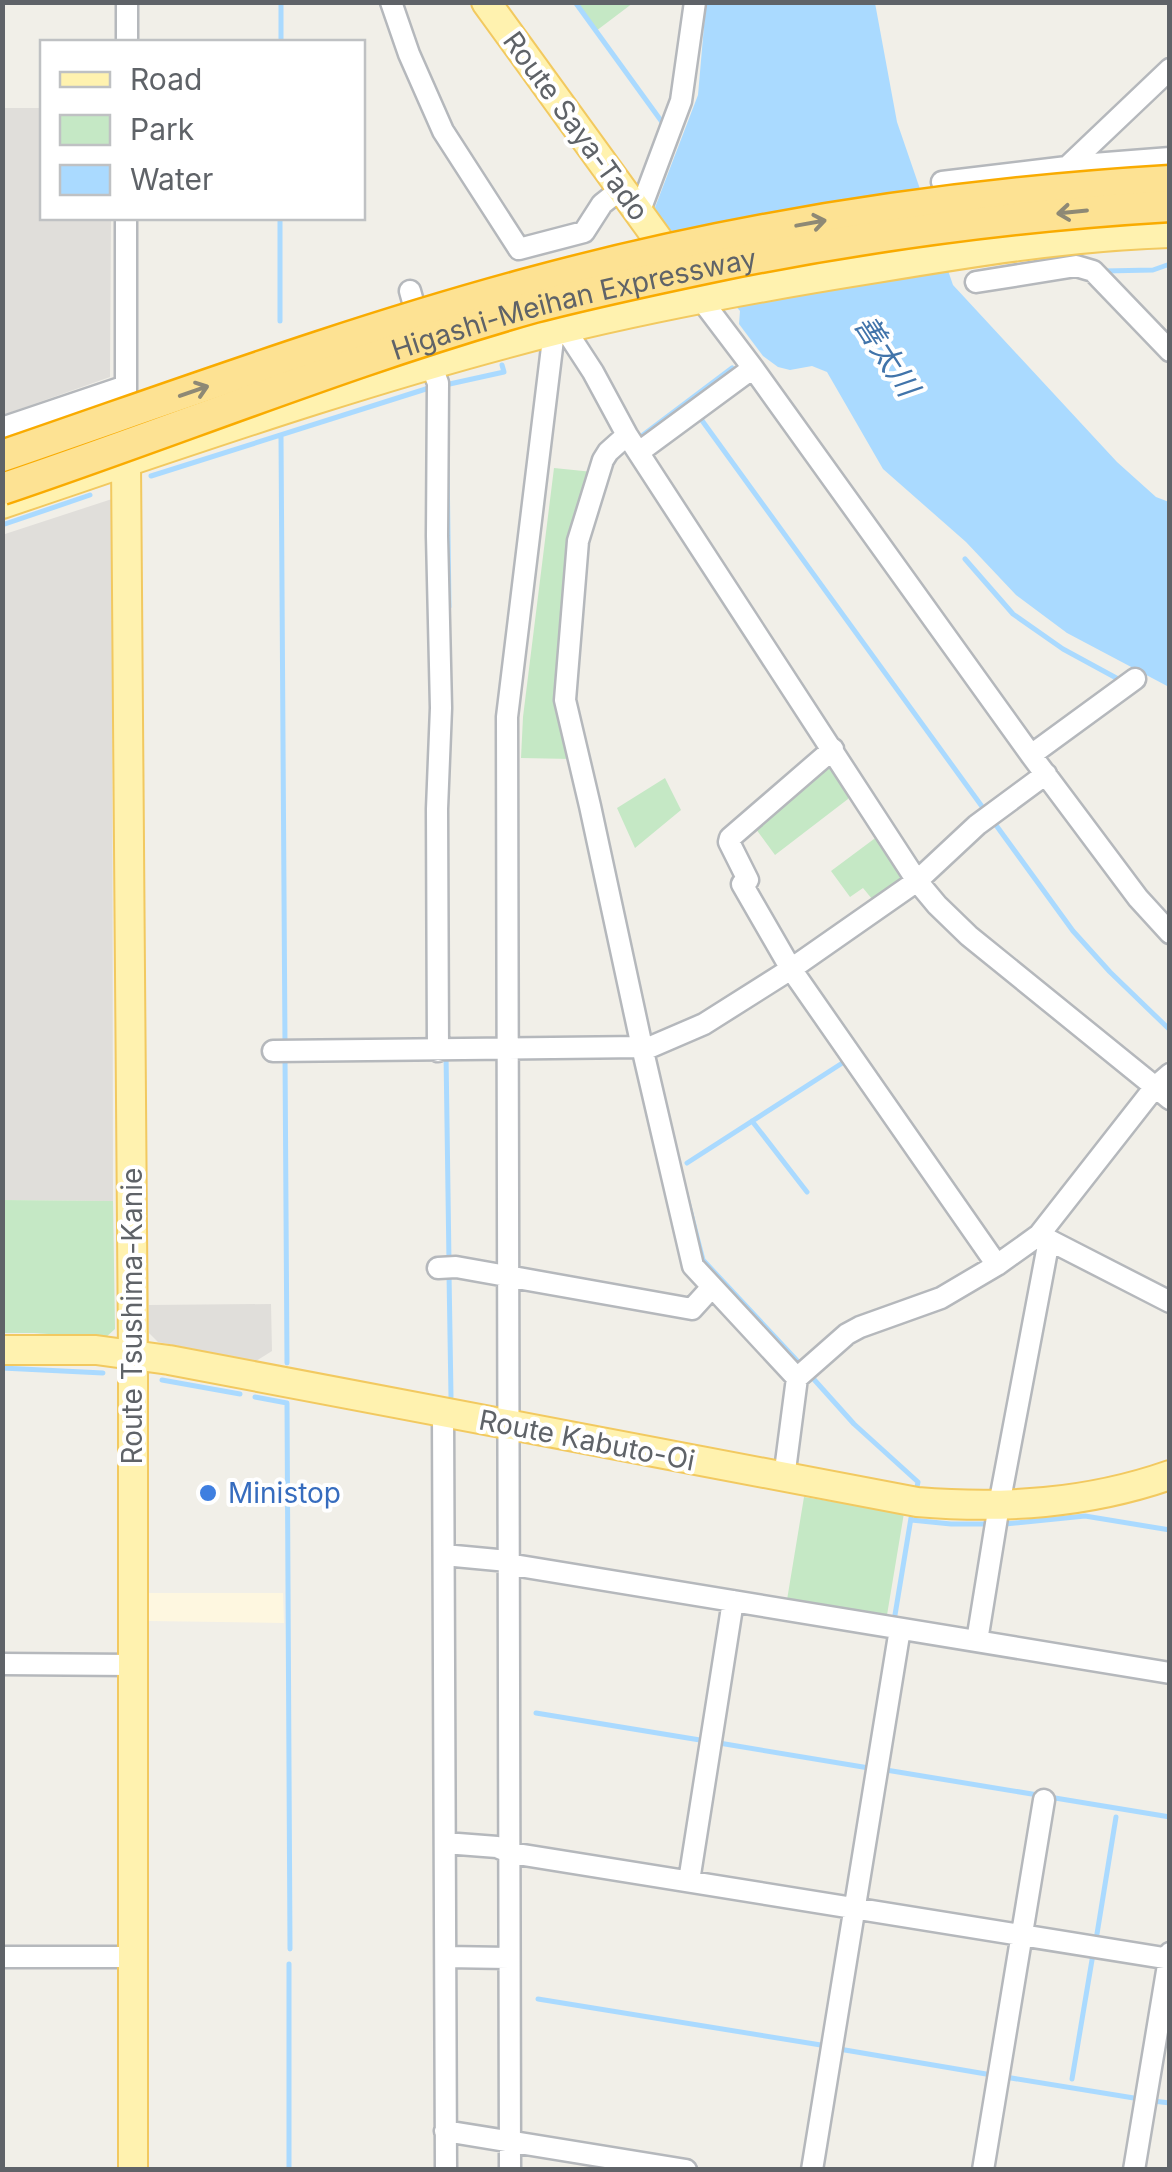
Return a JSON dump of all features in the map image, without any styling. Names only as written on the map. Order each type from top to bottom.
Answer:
[{"type":"highway","name":"Higashi-Meihan Expressway","points":[[2,456],[399,322],[644,255],[904,206],[1084,186],[1170,181]]},
{"type":"highway","name":"Higashi-Meihan Expressway","points":[[2,489],[408,345],[613,288],[908,231],[1086,210],[1170,206]]},
{"type":"main road","name":"Route Saya-Tado","points":[[486,2],[638,213],[713,295]]},
{"type":"main road","points":[[2,504],[430,365],[559,330],[713,295],[963,254],[1170,233]]},
{"type":"main road","name":"Route Tsushima-Kanie","points":[[126,462],[133,1354],[133,2170]]},
{"type":"main road","name":"Route Kabuto-Oi","points":[[2,1350],[133,1354],[917,1502],[999,1505],[1072,1501],[1170,1475]]},
{"type":"street","points":[[127,2],[127,40]]},
{"type":"street","points":[[390,2],[408,54],[443,130],[519,249],[584,232],[602,204],[621,188]]},
{"type":"street","points":[[638,213],[682,100],[695,2]]},
{"type":"street","points":[[1068,166],[1170,69]]},
{"type":"street","points":[[942,182],[1170,158]]},
{"type":"street","points":[[126,220],[126,462]]},
{"type":"street","points":[[976,282],[1076,266],[1093,271],[1170,350]]},
{"type":"street","points":[[410,291],[438,383],[441,708],[437,809],[447,1050]]},
{"type":"street","points":[[713,295],[753,368],[1031,756],[1138,898],[1170,933]]},
{"type":"street","points":[[559,330],[593,372],[633,444],[937,906],[969,936],[1165,1087],[1044,1237],[940,1298],[860,1327],[803,1373],[784,1478]]},
{"type":"street","points":[[510,2170],[506,717],[559,330]]},
{"type":"street","points":[[753,368],[633,444],[608,452],[603,460],[578,541],[565,700],[648,1047],[693,1266],[803,1373]]},
{"type":"street","points":[[2,428],[126,386]]},
{"type":"street","points":[[1031,756],[1134,679]]},
{"type":"street","points":[[833,749],[730,838],[748,880],[742,884],[791,969],[997,1265]]},
{"type":"street","points":[[279,1051],[648,1047],[704,1024],[791,969],[917,881],[978,825],[1046,774]]},
{"type":"street","points":[[1044,1237],[1170,1302]]},
{"type":"street","points":[[976,1641],[1044,1237]]},
{"type":"street","points":[[447,1267],[692,1309],[712,1286]]},
{"type":"street","points":[[444,1412],[450,1556],[452,1957],[451,2131],[446,2170]]},
{"type":"street","points":[[450,1556],[508,1562],[1170,1673]]},
{"type":"street","points":[[689,1881],[733,1602]]},
{"type":"street","points":[[812,2170],[900,1629]]},
{"type":"street","points":[[2,1664],[132,1665]]},
{"type":"street","points":[[983,2170],[1044,1800]]},
{"type":"street","points":[[451,1843],[497,1847],[511,1853],[1169,1957],[1134,2170]]},
{"type":"street","points":[[2,1957],[134,1957]]},
{"type":"street","points":[[452,1957],[509,1958]]},
{"type":"street","points":[[451,2131],[686,2170]]},
{"type":"shaded area","points":[[3,108],[40,108],[40,220],[111,220],[110,377],[3,415]]},
{"type":"shaded area","points":[[112,499],[113,1201],[3,1200],[2,535]]},
{"type":"shaded area","points":[[271,1304],[272,1351],[256,1361],[158,1342],[149,1333],[149,1305]]},
{"type":"shaded area","points":[[148,1593],[283,1593],[284,1623],[148,1621]]},
{"type":"green space","points":[[575,3],[633,3],[596,31]]},
{"type":"green space","points":[[554,468],[593,472],[575,542],[572,759],[521,758],[523,717]]},
{"type":"green space","points":[[832,762],[851,793],[848,799],[775,855],[753,825]]},
{"type":"green space","points":[[665,778],[681,810],[635,848],[617,808]]},
{"type":"green space","points":[[878,836],[908,881],[877,905],[863,888],[850,897],[831,871]]},
{"type":"green space","points":[[2,1200],[113,1201],[115,1329],[105,1338],[3,1333]]},
{"type":"green space","points":[[804,1497],[904,1513],[886,1621],[786,1606]]},
{"type":"water","name":"善太川","points":[[706,3],[875,3],[897,122],[953,285],[1117,462],[1156,497],[1169,502],[1169,687],[1067,633],[1016,595],[966,542],[883,469],[827,372],[812,366],[790,370],[778,367],[763,356],[739,324],[740,311],[654,210],[698,95]]},
{"type":"waterway","points":[[281,2],[281,40]]},
{"type":"waterway","points":[[575,2],[662,122]]},
{"type":"waterway","points":[[280,220],[280,321]]},
{"type":"waterway","points":[[1104,271],[1153,270],[1170,264]]},
{"type":"waterway","points":[[445,385],[504,372],[502,365]]},
{"type":"waterway","points":[[643,435],[732,368]]},
{"type":"waterway","points":[[151,476],[429,388]]},
{"type":"waterway","points":[[698,415],[986,812]]},
{"type":"waterway","points":[[281,436],[285,1045]]},
{"type":"waterway","points":[[447,463],[449,607]]},
{"type":"waterway","points":[[2,525],[90,495]]},
{"type":"waterway","points":[[965,559],[1013,614],[1063,649],[1120,680]]},
{"type":"waterway","points":[[993,821],[1073,931],[1170,1030]]},
{"type":"waterway","points":[[446,1053],[449,1262]]},
{"type":"waterway","points":[[285,1056],[287,1363]]},
{"type":"waterway","points":[[687,1163],[847,1060]]},
{"type":"waterway","points":[[752,1121],[807,1192]]},
{"type":"waterway","points":[[685,1190],[703,1260],[803,1367]]},
{"type":"waterway","points":[[449,1273],[451,1397]]},
{"type":"waterway","points":[[2,1368],[103,1373]]},
{"type":"waterway","points":[[810,1375],[854,1424],[918,1482],[917,1487]]},
{"type":"waterway","points":[[162,1380],[240,1394]]},
{"type":"waterway","points":[[255,1397],[287,1403],[290,1949]]},
{"type":"waterway","points":[[1005,1524],[1085,1516],[1170,1530]]},
{"type":"waterway","points":[[894,1621],[911,1518]]},
{"type":"waterway","points":[[911,1520],[986,1524]]},
{"type":"waterway","points":[[536,1713],[706,1741]]},
{"type":"waterway","points":[[719,1743],[869,1768]]},
{"type":"waterway","points":[[886,1770],[1038,1795]]},
{"type":"waterway","points":[[1049,1797],[1170,1817]]},
{"type":"waterway","points":[[1096,1940],[1116,1817]]},
{"type":"waterway","points":[[1072,2079],[1093,1954]]},
{"type":"waterway","points":[[289,1964],[289,2170]]},
{"type":"waterway","points":[[538,1999],[827,2046]]},
{"type":"waterway","points":[[839,2049],[992,2075]]},
{"type":"waterway","points":[[1005,2077],[1140,2099]]},
{"type":"waterway","points":[[1153,2101],[1170,2103]]},
{"type":"place","name":"Ministop","points":[[208,1493]]}]
